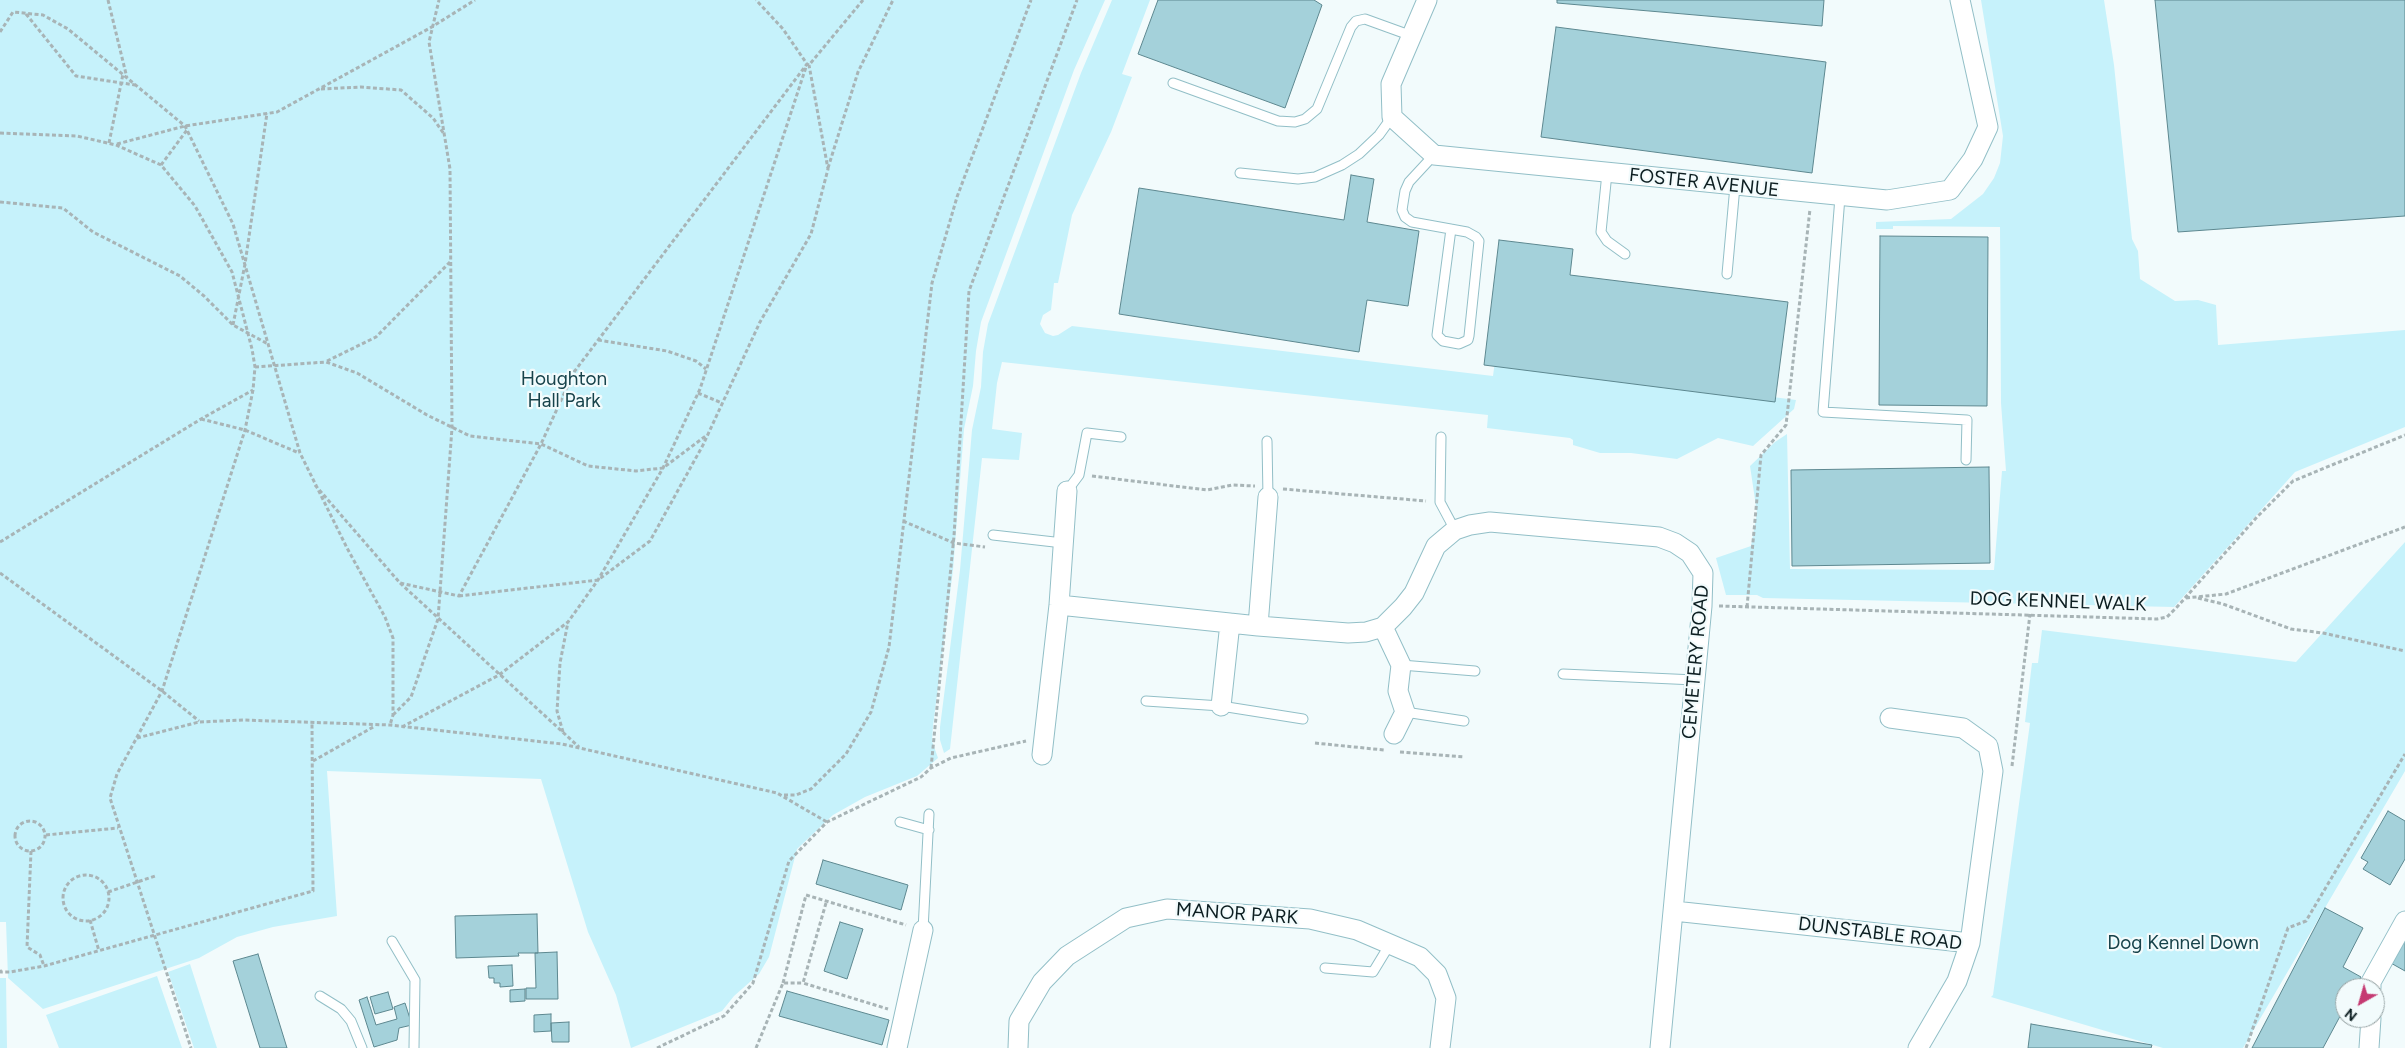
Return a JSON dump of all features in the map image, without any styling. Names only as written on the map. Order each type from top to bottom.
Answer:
[{"type":"street","points":[[1427,0],[1391,84],[1392,117],[1434,155]]},
{"type":"street","name":"FOSTER AVENUE","points":[[1434,155],[1840,197],[1887,200],[1950,190],[1973,160],[1988,127],[1960,0]]},
{"type":"street","points":[[1043,746],[1059,605],[1067,491]]},
{"type":"street","points":[[1258,626],[1268,497]]},
{"type":"street","name":"CEMETERY ROAD","points":[[1383,627],[1403,607],[1414,592],[1436,546],[1455,530],[1490,522],[1659,537],[1675,543],[1690,553],[1703,573],[1702,606],[1660,1048]]},
{"type":"street","points":[[1059,605],[1258,626],[1348,633],[1366,632],[1383,627],[1401,665],[1398,691],[1405,712],[1394,734]]},
{"type":"street","points":[[1221,706],[1230,623]]},
{"type":"street","points":[[1890,718],[1964,728],[1988,746],[1993,771],[1970,943]]},
{"type":"street","name":"MANOR PARK","points":[[1018,1048],[1020,1021],[1042,982],[1067,956],[1126,918],[1167,909],[1310,919],[1357,930],[1420,957],[1437,974],[1446,998],[1440,1048]]},
{"type":"street","name":"DUNSTABLE ROAD","points":[[1674,912],[1970,943],[1957,981],[1918,1048]]},
{"type":"street","points":[[2373,978],[2405,921]]},
{"type":"street","points":[[897,1048],[923,930]]},
{"type":"street","points":[[2369,1048],[2370,1028]]},
{"type":"lane","points":[[1173,83],[1278,121],[1295,122],[1305,119],[1317,109],[1350,27],[1356,21],[1365,19],[1412,36]]},
{"type":"lane","points":[[1240,174],[1298,179],[1315,177],[1342,165],[1359,154],[1379,135],[1392,117]]},
{"type":"lane","points":[[1434,155],[1409,182],[1405,191],[1402,210],[1405,217],[1412,222],[1451,229],[1472,233],[1479,241],[1468,340],[1459,344],[1443,341],[1437,335],[1451,229]]},
{"type":"lane","points":[[1607,173],[1601,232],[1607,241],[1626,254]]},
{"type":"lane","points":[[1727,274],[1735,186]]},
{"type":"lane","points":[[1840,197],[1823,412],[1967,420],[1966,460]]},
{"type":"lane","points":[[1067,491],[1079,475],[1088,434],[1121,437]]},
{"type":"lane","points":[[1441,437],[1440,502],[1455,530]]},
{"type":"lane","points":[[1268,441],[1268,497]]},
{"type":"lane","points":[[993,535],[1063,543]]},
{"type":"lane","points":[[1401,665],[1475,671]]},
{"type":"lane","points":[[1563,674],[1695,680]]},
{"type":"lane","points":[[1146,701],[1221,706],[1303,719]]},
{"type":"lane","points":[[1405,712],[1464,721]]},
{"type":"lane","points":[[923,930],[929,814]]},
{"type":"lane","points":[[900,822],[928,830]]},
{"type":"lane","points":[[392,941],[415,980],[414,1048]]},
{"type":"lane","points":[[1324,968],[1373,972],[1390,944]]},
{"type":"lane","points":[[320,996],[341,1008],[351,1021],[362,1048]]},
{"type":"path","points":[[108,0],[128,78]]},
{"type":"path","points":[[393,715],[411,697],[438,619],[442,590],[452,428],[450,170],[428,42],[439,0]]},
{"type":"path","points":[[116,144],[185,126],[277,112],[433,26],[475,0]]},
{"type":"path","points":[[756,0],[783,29],[808,65],[828,168]]},
{"type":"path","points":[[460,596],[541,444],[574,372],[808,65],[863,0]]},
{"type":"path","points":[[400,583],[442,590],[460,596],[598,580],[650,541],[708,435],[760,322],[811,234],[828,168],[858,72],[893,0]]},
{"type":"path","points":[[137,739],[199,722],[390,725],[562,744],[784,795],[796,795],[811,789],[846,754],[871,712],[889,646],[932,283],[957,197],[1032,0]]},
{"type":"path","points":[[932,768],[954,536],[970,290],[1077,0]]},
{"type":"path","points":[[0,32],[13,12],[42,15],[68,29],[185,126],[233,224],[300,453],[347,548],[385,617],[393,638],[393,715],[390,725]]},
{"type":"path","points":[[26,14],[76,76],[136,85]]},
{"type":"path","points":[[402,727],[499,675],[568,622],[598,580],[663,468],[698,394],[808,65]]},
{"type":"path","points":[[109,143],[123,74]]},
{"type":"path","points":[[318,89],[361,87],[401,90],[433,118],[444,136]]},
{"type":"path","points":[[232,325],[245,264],[267,113]]},
{"type":"path","points":[[161,165],[187,130]]},
{"type":"path","points":[[0,132],[77,136],[116,144],[161,165],[195,206],[215,238],[232,272],[255,367],[253,390],[245,430],[162,691],[117,774],[110,798],[118,828],[191,1048]]},
{"type":"path","points":[[1747,607],[1761,455],[1786,425],[1811,194]]},
{"type":"path","points":[[0,202],[63,208],[94,232],[180,276],[204,296],[232,325],[268,344]]},
{"type":"path","points":[[326,362],[376,337],[450,262]]},
{"type":"path","points":[[598,340],[667,351],[696,361],[706,369]]},
{"type":"path","points":[[255,367],[274,364],[326,362],[357,373],[427,415],[470,436],[541,444],[588,466],[636,471],[663,468],[708,435]]},
{"type":"path","points":[[0,542],[201,419],[253,390]]},
{"type":"path","points":[[698,394],[722,404]]},
{"type":"path","points":[[201,419],[245,430],[300,453]]},
{"type":"path","name":"DOG KENNEL WALK","points":[[1702,606],[2157,619],[2167,617],[2257,517],[2293,481],[2405,436]]},
{"type":"path","points":[[315,485],[400,583],[580,748]]},
{"type":"path","points":[[2185,598],[2226,594],[2405,527]]},
{"type":"path","points":[[0,573],[162,691],[199,722]]},
{"type":"path","points":[[2194,598],[2223,604],[2291,629],[2323,633],[2405,651]]},
{"type":"path","points":[[1991,784],[2010,782],[2030,614]]},
{"type":"path","points":[[564,734],[557,711],[560,663],[568,622]]},
{"type":"path","points":[[0,970],[1,972],[10,972],[44,966],[313,891],[312,723]]},
{"type":"path","points":[[312,761],[376,725]]},
{"type":"path","points":[[656,1048],[724,1016],[754,983],[788,861],[827,822],[921,777],[932,768],[951,758],[1043,746]]},
{"type":"path","points":[[2246,1048],[2288,928],[2306,922],[2405,754]]},
{"type":"path","points":[[784,795],[827,822]]},
{"type":"path","points":[[33,821],[42,826],[46,835],[42,846],[31,851],[22,848],[16,840],[16,830],[19,825],[33,821]]},
{"type":"path","points":[[46,835],[118,828]]},
{"type":"path","points":[[31,851],[27,948],[40,955],[44,966]]},
{"type":"path","points":[[78,876],[93,876],[100,879],[108,892],[107,906],[103,913],[90,920],[76,918],[70,913],[63,900],[66,886],[78,876]]},
{"type":"path","points":[[108,892],[155,876]]},
{"type":"path","points":[[756,1048],[782,983],[806,895],[923,930]]},
{"type":"path","points":[[803,983],[826,902]]},
{"type":"path","points":[[90,920],[99,951]]},
{"type":"path","points":[[782,983],[803,983],[906,1014]]},
{"type":"green space","name":"Houghton Hall Park","points":[[0,0],[1105,0],[1074,70],[981,322],[973,386],[964,429],[953,570],[933,726],[932,741],[938,758],[917,776],[865,797],[833,815],[797,849],[769,957],[759,974],[734,996],[722,1011],[631,1048],[616,995],[588,932],[541,779],[327,771],[337,916],[273,927],[237,937],[199,958],[43,1009],[8,978],[6,922],[0,922]]},
{"type":"green space","points":[[1112,0],[1150,0],[1122,74],[1132,77],[1111,132],[1072,215],[1058,283],[1054,283],[1051,310],[1043,315],[1040,324],[1045,333],[1053,336],[1058,335],[1072,326],[1493,376],[1495,361],[1796,400],[1794,409],[1753,446],[1718,438],[1677,459],[1631,453],[1600,453],[1573,445],[1573,440],[1570,438],[1487,428],[1488,415],[1002,362],[997,383],[992,429],[1022,433],[1019,460],[982,458],[950,749],[944,753],[940,740],[940,727],[960,570],[972,430],[981,387],[983,352],[988,324],[1081,73]]},
{"type":"green space","points":[[1981,0],[2104,0],[2114,65],[2132,239],[2138,251],[2140,279],[2175,301],[2198,300],[2216,305],[2218,345],[2405,330],[2405,427],[2295,472],[2174,607],[1763,598],[1757,595],[1726,595],[1716,558],[1751,546],[1757,513],[1750,466],[1775,442],[1787,434],[1790,569],[1994,570],[2002,471],[2006,471],[2001,403],[2000,227],[1893,226],[1893,229],[1876,229],[1876,222],[1951,219],[1983,194],[1994,178],[2000,163],[2003,136]]},
{"type":"green space","name":"Dog Kennel Down","points":[[2405,542],[2405,771],[2243,1048],[2163,1048],[1991,997],[1993,995],[2030,723],[2025,722],[2032,663],[2038,663],[2042,630],[2296,662]]},
{"type":"green space","points":[[190,964],[217,1048],[194,1048],[168,972]]},
{"type":"green space","points":[[157,976],[182,1048],[59,1048],[46,1015]]},
{"type":"green space","points":[[0,978],[6,978],[7,1048],[0,1048]]},
{"type":"building","points":[[1158,0],[1314,0],[1322,5],[1285,108],[1138,54]]},
{"type":"building","points":[[1557,0],[1824,0],[1822,26],[1557,3]]},
{"type":"building","points":[[2155,0],[2405,0],[2405,216],[2178,232]]},
{"type":"building","points":[[1556,27],[1826,62],[1812,173],[1541,137]]},
{"type":"building","points":[[1351,175],[1374,179],[1367,222],[1419,231],[1408,306],[1367,300],[1359,352],[1119,314],[1139,188],[1344,220]]},
{"type":"building","points":[[1880,236],[1988,237],[1987,406],[1879,405]]},
{"type":"building","points":[[1499,240],[1573,249],[1570,275],[1788,302],[1775,402],[1484,365]]},
{"type":"building","points":[[1989,467],[1990,563],[1792,566],[1791,470]]},
{"type":"building","points":[[2388,811],[2405,821],[2405,859],[2390,885],[2363,869],[2368,862],[2361,858]]},
{"type":"building","points":[[823,860],[908,885],[901,910],[816,884]]},
{"type":"building","points":[[2325,908],[2363,928],[2343,967],[2361,977],[2335,978],[2335,1026],[2323,1048],[2252,1048]]},
{"type":"building","points":[[537,914],[538,953],[518,953],[519,956],[456,958],[455,916]]},
{"type":"building","points":[[840,922],[863,929],[847,979],[824,971]]},
{"type":"building","points":[[2405,935],[2405,971],[2389,962]]},
{"type":"building","points":[[557,952],[558,999],[526,999],[526,988],[536,988],[535,953]]},
{"type":"building","points":[[258,954],[287,1048],[260,1048],[233,961]]},
{"type":"building","points":[[512,965],[513,986],[500,987],[500,983],[494,983],[494,978],[489,978],[488,966]]},
{"type":"building","points":[[525,989],[525,1001],[510,1002],[510,990]]},
{"type":"building","points":[[787,991],[889,1020],[882,1045],[779,1016]]},
{"type":"building","points":[[388,992],[393,1009],[375,1014],[370,997]]},
{"type":"building","points":[[367,997],[376,1025],[397,1019],[394,1007],[405,1003],[412,1025],[399,1028],[397,1040],[374,1047],[359,1000]]},
{"type":"building","points":[[551,1014],[551,1031],[534,1032],[534,1015]]},
{"type":"building","points":[[569,1022],[569,1042],[552,1042],[551,1023]]},
{"type":"building","points":[[2031,1024],[2152,1045],[2151,1048],[2028,1048]]}]
